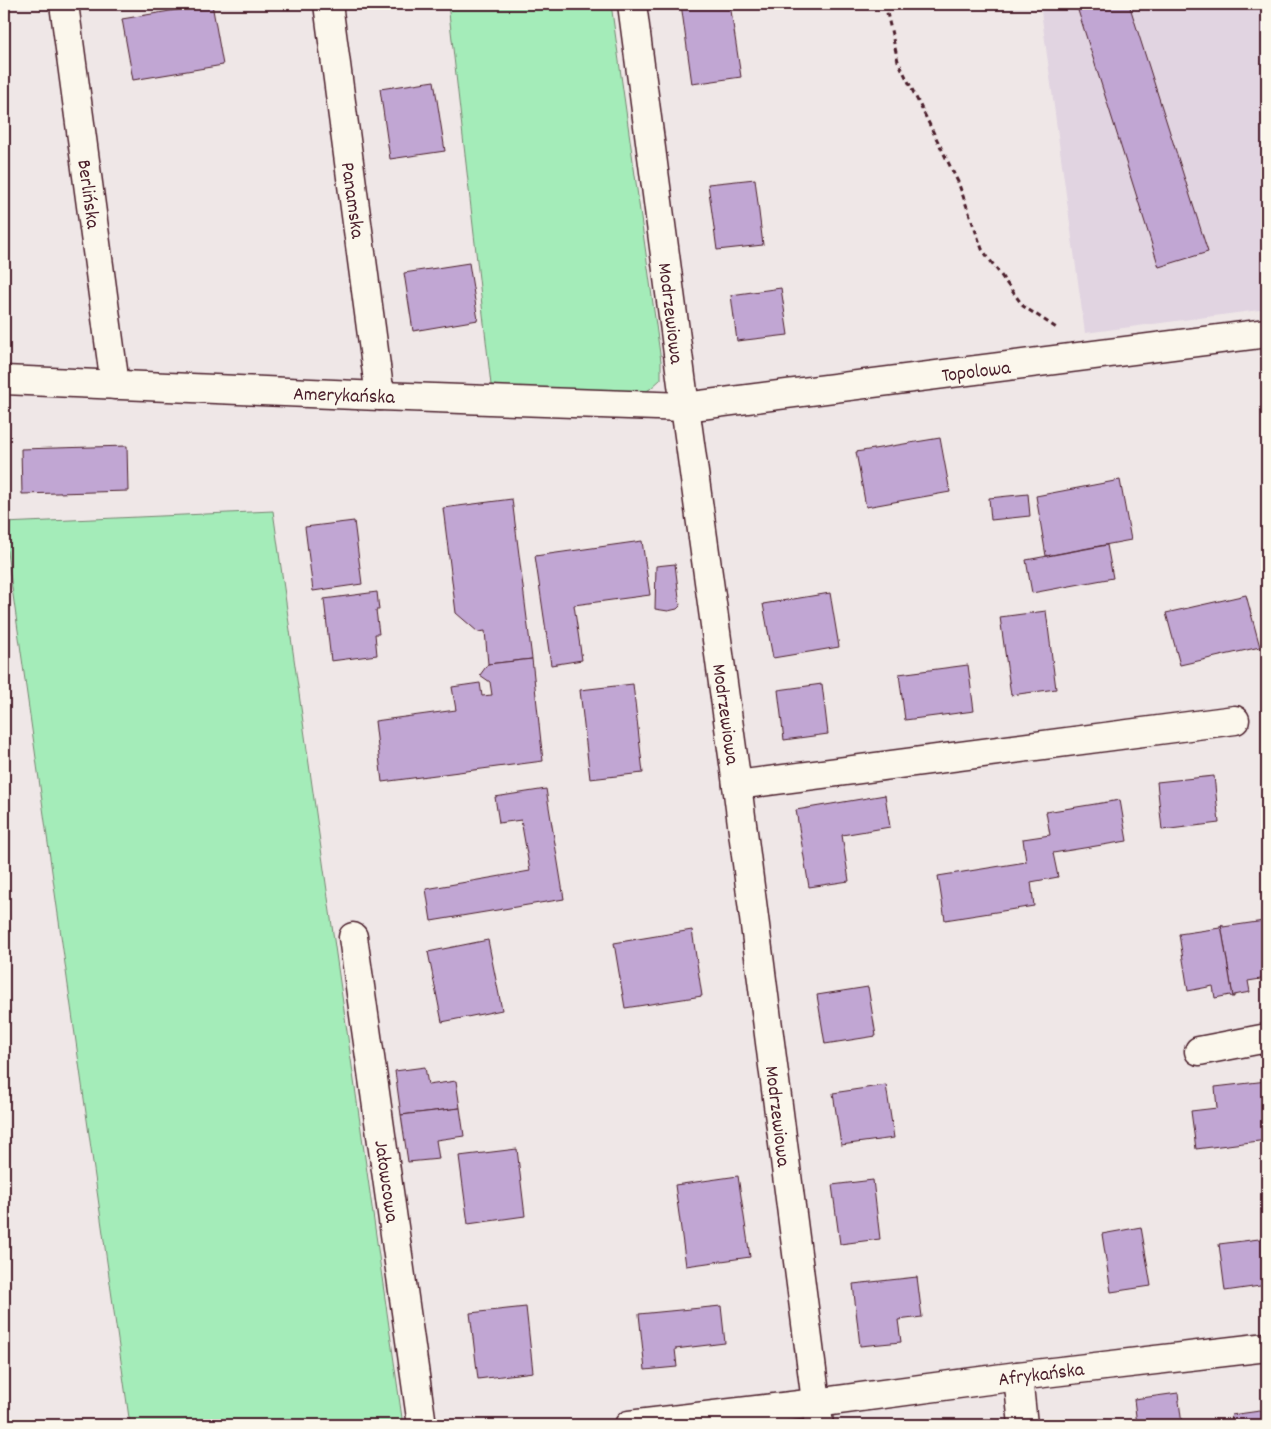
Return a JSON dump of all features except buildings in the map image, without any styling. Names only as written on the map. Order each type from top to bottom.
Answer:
[{"type":"street","name":"Berlińska","points":[[64,4],[115,385]]},
{"type":"street","name":"Panamska","points":[[328,4],[380,396]]},
{"type":"street","name":"Modrzewiowa","points":[[632,4],[684,407],[737,785],[817,1414]]},
{"type":"street","name":"Topolowa","points":[[684,407],[1267,333]]},
{"type":"street","name":"Amerykańska","points":[[4,380],[684,407]]},
{"type":"street","points":[[737,785],[1235,720]]},
{"type":"street","name":"Jałowcowa","points":[[353,937],[422,1425]]},
{"type":"street","points":[[1199,1051],[1267,1038]]},
{"type":"street","name":"Afrykańska","points":[[629,1425],[817,1414],[1018,1376],[1267,1347]]},
{"type":"street","points":[[1018,1376],[1023,1425]]},
{"type":"path","points":[[885,4],[898,61],[958,182],[982,249],[1023,306],[1096,354]]},
{"type":"shaded area","points":[[1040,4],[1267,4],[1267,309],[1085,333]]},
{"type":"green space","points":[[448,4],[611,4],[661,361],[661,379],[650,389],[635,397],[491,385]]},
{"type":"green space","points":[[273,511],[403,1425],[130,1425],[4,523]]}]
